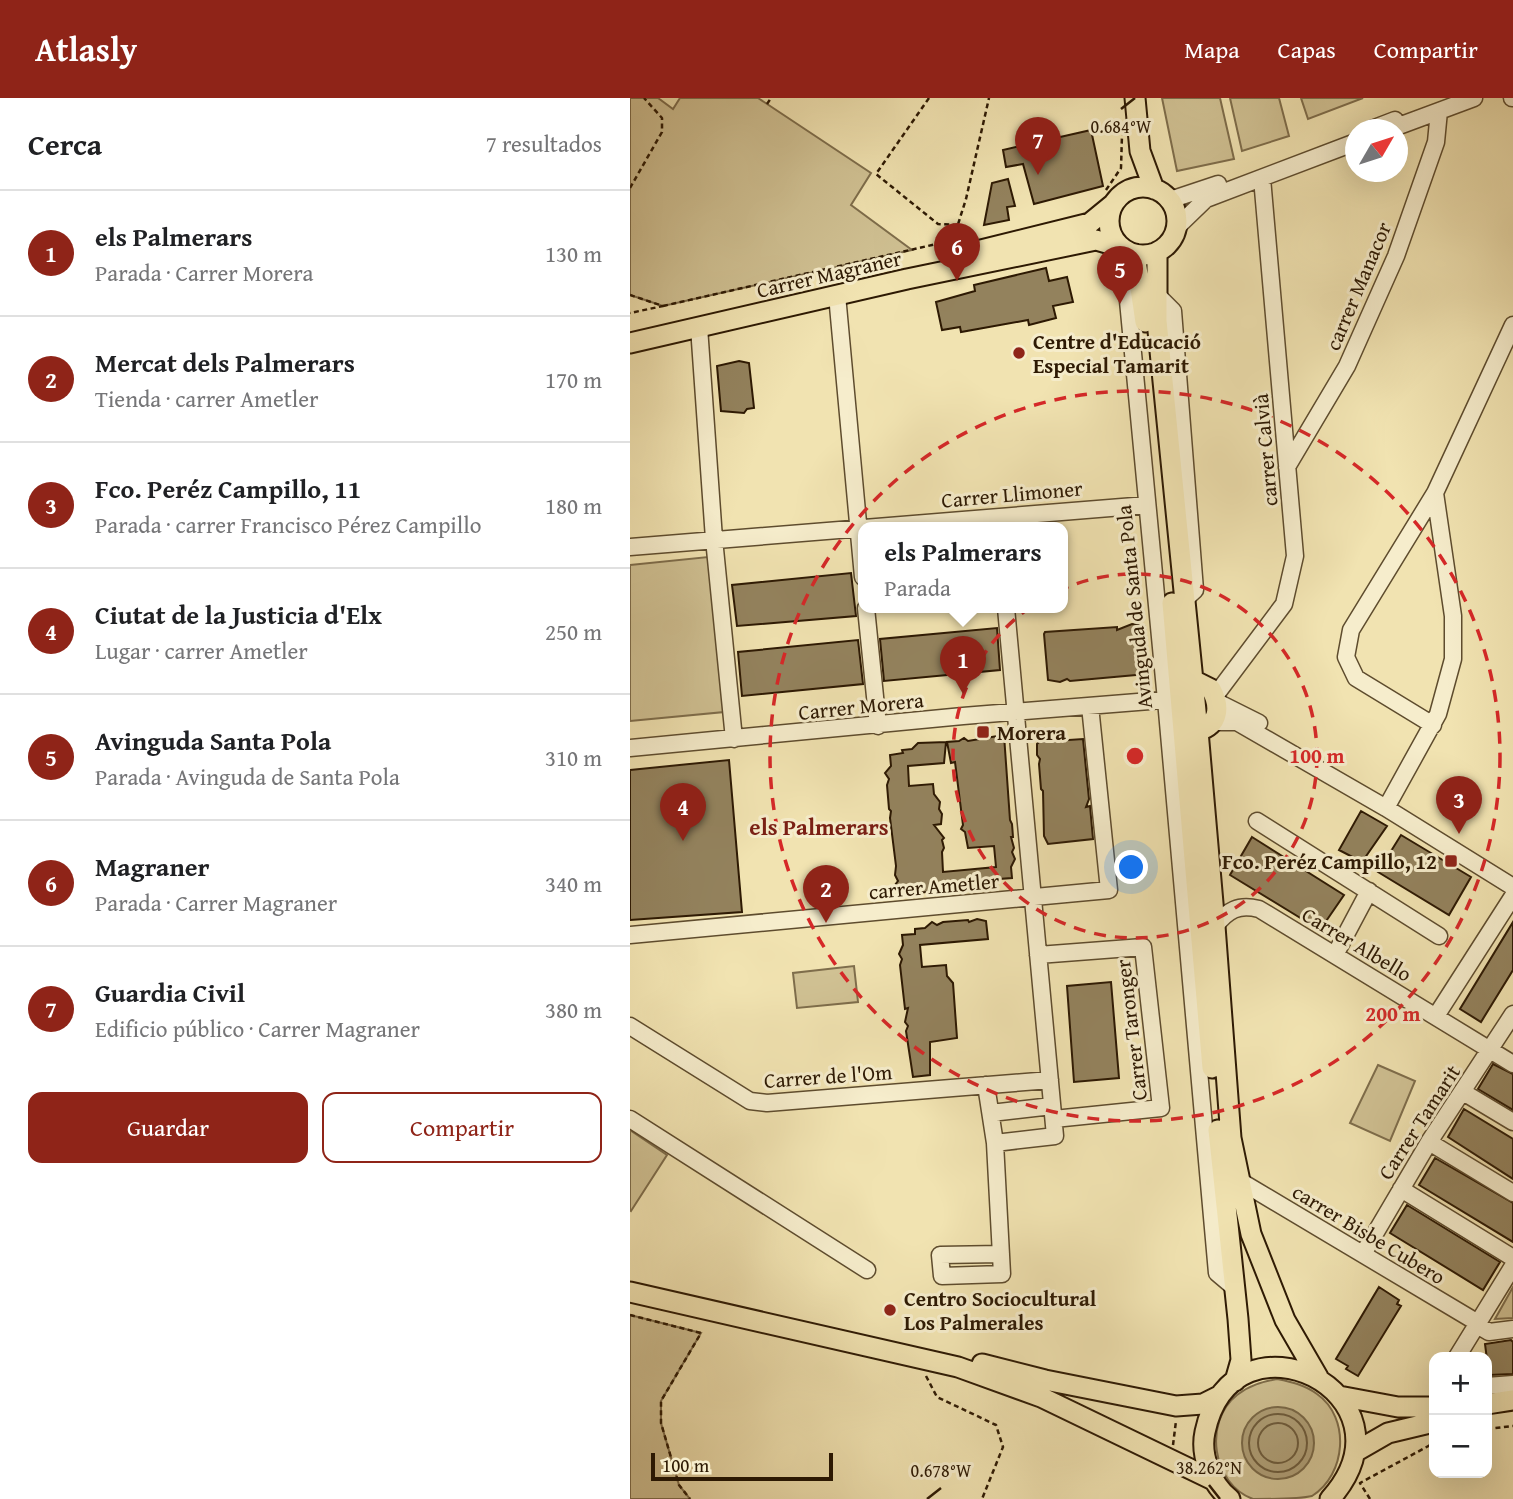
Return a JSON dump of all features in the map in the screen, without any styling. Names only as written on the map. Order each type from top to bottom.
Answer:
[{"type":"main road","points":[[1131,190],[1138,139],[1135,98]]},
{"type":"main road","points":[[1138,139],[1146,169],[1175,211],[1176,228],[1172,239],[1157,252],[1126,250],[1111,233],[1108,219],[1109,197],[1118,197],[1140,187],[1162,194]]},
{"type":"main road","name":"Carrer Magraner","points":[[630,330],[981,251],[1090,223],[1109,197]]},
{"type":"main road","name":"Carrer Magraner","points":[[630,343],[836,295],[1096,240],[1126,250]]},
{"type":"main road","name":"Avinguda de Santa Pola","points":[[1126,250],[1141,284],[1164,503],[1173,699],[1223,1191],[1236,1289],[1241,1360],[1235,1381]]},
{"type":"main road","name":"Avinguda de Santa Pola","points":[[1157,252],[1156,294],[1184,600],[1193,680],[1206,726],[1215,926],[1231,1138],[1251,1234],[1280,1308],[1318,1377]]},
{"type":"main road","points":[[1193,680],[1205,685],[1216,699]]},
{"type":"main road","name":"Avinguda de Santa Pola","points":[[1173,699],[1193,680]]},
{"type":"main road","name":"Avinguda de Santa Pola","points":[[1173,699],[1188,723],[1206,726]]},
{"type":"main road","name":"Avinguda de Santa Pola","points":[[1206,726],[1217,715],[1216,699]]},
{"type":"main road","points":[[630,1279],[842,1328],[958,1362],[1041,1397],[1213,1480]]},
{"type":"main road","points":[[630,1292],[918,1357],[958,1362],[1176,1406],[1203,1404],[1219,1396],[1235,1381],[1255,1371],[1276,1367],[1298,1369],[1318,1377],[1339,1396],[1352,1423],[1355,1452],[1340,1494]]},
{"type":"main road","points":[[1219,1396],[1208,1416],[1204,1437],[1205,1459],[1213,1480],[1230,1499]]},
{"type":"main road","points":[[1339,1396],[1398,1407],[1429,1407]]},
{"type":"main road","points":[[1492,1403],[1513,1400]]},
{"type":"main road","points":[[1492,1415],[1513,1413]]},
{"type":"main road","points":[[1355,1452],[1388,1433],[1429,1423]]},
{"type":"street","points":[[1398,119],[1453,98]]},
{"type":"street","points":[[1408,123],[1474,98]]},
{"type":"street","name":"carrer Manacor","points":[[1287,467],[1347,366],[1396,256],[1436,142],[1439,111]]},
{"type":"street","points":[[1162,194],[1345,138]]},
{"type":"street","points":[[1176,228],[1206,199],[1345,146]]},
{"type":"street","name":"carrer Calvià","points":[[1216,699],[1284,604],[1295,556],[1262,177]]},
{"type":"street","name":"Avinguda de Santa Pola","points":[[1126,250],[1147,505],[1173,699]]},
{"type":"street","points":[[836,295],[858,527]]},
{"type":"street","points":[[1433,725],[1356,678],[1346,657],[1352,630],[1435,493],[1513,325]]},
{"type":"street","points":[[699,327],[734,739]]},
{"type":"street","points":[[1388,805],[1438,714],[1452,659],[1453,616],[1435,493]]},
{"type":"street","name":"Carrer Llimoner","points":[[998,522],[1147,505]]},
{"type":"street","points":[[1415,526],[1440,538]]},
{"type":"street","name":"Carrer Llimoner","points":[[630,547],[858,527]]},
{"type":"street","points":[[867,613],[878,726]]},
{"type":"street","points":[[995,1143],[1055,1136],[1006,613]]},
{"type":"street","name":"Carrer Morera","points":[[630,748],[1173,699]]},
{"type":"street","points":[[1216,699],[1388,805],[1513,887]]},
{"type":"street","points":[[1032,898],[1109,890],[1090,706]]},
{"type":"street","points":[[1206,726],[1237,722],[1513,876]]},
{"type":"street","points":[[1257,821],[1439,936]]},
{"type":"street","points":[[1335,955],[1369,891]]},
{"type":"street","points":[[1436,1017],[1513,896]]},
{"type":"street","name":"carrer Ametler","points":[[630,935],[1032,898]]},
{"type":"street","name":"Carrer Albello","points":[[1215,926],[1233,908],[1246,906],[1259,909],[1513,1064]]},
{"type":"street","name":"Carrer Taronger","points":[[1038,955],[1143,947],[1161,1108],[1053,1113]]},
{"type":"street","name":"Carrer Tamarit","points":[[1363,1254],[1429,1142],[1513,1014]]},
{"type":"street","name":"Carrer de l'Om","points":[[630,1026],[750,1101],[767,1103],[1050,1080]]},
{"type":"street","points":[[986,1085],[995,1143],[1001,1254]]},
{"type":"street","points":[[1463,1092],[1513,1122]]},
{"type":"street","points":[[991,1113],[1053,1113]]},
{"type":"street","points":[[630,1119],[867,1270]]},
{"type":"street","points":[[1429,1142],[1513,1193]]},
{"type":"street","name":"carrer Bisbe Cubero","points":[[1240,1181],[1477,1324]]},
{"type":"street","points":[[1401,1189],[1513,1258]]},
{"type":"street","points":[[1460,1352],[1513,1266]]},
{"type":"street","points":[[1477,1324],[1489,1332],[1513,1329]]},
{"type":"street","points":[[1492,1386],[1513,1384]]},
{"type":"path","points":[[630,188],[662,132],[662,118],[644,98]]},
{"type":"path","points":[[767,104],[771,98]]},
{"type":"path","points":[[929,98],[876,174],[938,224],[958,225]]},
{"type":"path","points":[[953,240],[989,98]]},
{"type":"path","points":[[1109,197],[1121,168],[1122,126]]},
{"type":"path","points":[[630,313],[966,237]]},
{"type":"path","points":[[630,295],[663,306]]},
{"type":"path","points":[[630,1315],[701,1333],[661,1401],[661,1423],[679,1485],[690,1499]]},
{"type":"path","points":[[918,1357],[937,1397],[996,1424],[1003,1447],[982,1499]]},
{"type":"path","points":[[1492,1428],[1513,1426]]},
{"type":"path","points":[[1370,1499],[1360,1483],[1429,1446]]},
{"type":"shaded area","points":[[630,98],[658,98],[673,109],[680,98],[758,98],[871,173],[851,205],[912,250],[663,306],[630,295]]},
{"type":"shaded area","points":[[1162,98],[1220,98],[1234,159],[1177,171]]},
{"type":"shaded area","points":[[1230,98],[1279,98],[1289,136],[1242,151]]},
{"type":"shaded area","points":[[1301,98],[1363,98],[1308,119]]},
{"type":"shaded area","points":[[708,557],[724,712],[630,721],[630,565]]},
{"type":"shaded area","points":[[854,966],[858,1002],[797,1008],[793,973]]},
{"type":"shaded area","points":[[1378,1065],[1415,1081],[1390,1141],[1350,1123]]},
{"type":"shaded area","points":[[630,1130],[667,1155],[631,1211],[630,1210]]},
{"type":"shaded area","points":[[1513,1287],[1513,1318],[1495,1319]]},
{"type":"shaded area","points":[[630,1315],[701,1333],[661,1401],[661,1423],[679,1485],[690,1499],[630,1499]]},
{"type":"shaded area","points":[[1277,1379],[1308,1388],[1328,1404],[1339,1431],[1337,1461],[1332,1475],[1312,1496],[1253,1499],[1239,1491],[1228,1480],[1221,1467],[1216,1436],[1219,1421],[1226,1407],[1237,1395],[1256,1384]]},
{"type":"water","points":[[1278,1407],[1292,1410],[1304,1417],[1311,1429],[1314,1443],[1311,1457],[1304,1469],[1292,1476],[1278,1479],[1264,1476],[1252,1469],[1245,1457],[1242,1443],[1245,1429],[1252,1417],[1264,1410]]},
{"type":"building","points":[[1091,130],[1103,186],[1034,204],[1023,164],[1006,167],[1003,150]]},
{"type":"building","points":[[1008,179],[1015,206],[1007,207],[1009,220],[984,225],[992,183]]},
{"type":"building","points":[[1046,268],[1049,281],[1067,277],[1073,302],[1053,306],[1056,318],[1029,325],[1028,320],[961,332],[960,327],[942,330],[936,302],[975,291],[974,285]]},
{"type":"building","points":[[739,361],[749,363],[754,408],[747,409],[744,413],[721,411],[717,366]]},
{"type":"building","points":[[851,573],[856,616],[737,626],[732,585]]},
{"type":"building","points":[[1132,624],[1145,626],[1147,674],[1070,681],[1067,679],[1060,682],[1048,680],[1045,632],[1117,627],[1117,630]]},
{"type":"building","points":[[997,628],[1000,670],[884,681],[880,639]]},
{"type":"building","points":[[858,640],[863,684],[742,696],[738,652]]},
{"type":"building","points":[[1004,735],[1014,848],[1012,852],[1015,859],[1011,867],[1012,878],[999,879],[999,882],[986,885],[982,890],[974,888],[971,891],[964,888],[946,893],[933,891],[899,896],[895,885],[898,881],[895,875],[889,809],[889,779],[885,773],[891,766],[890,755],[903,753],[902,750],[912,749],[918,743],[946,742],[944,763],[908,766],[909,786],[933,784],[934,794],[940,802],[941,824],[934,825],[944,838],[943,872],[996,867],[994,846],[968,848],[965,832],[961,829],[963,825],[955,762],[951,763],[947,742]]},
{"type":"building","points":[[1083,739],[1089,799],[1086,807],[1090,806],[1093,839],[1048,844],[1044,836],[1043,791],[1037,744]]},
{"type":"building","points":[[729,760],[742,912],[630,920],[630,770]]},
{"type":"building","points":[[1361,811],[1387,826],[1362,862],[1339,850]]},
{"type":"building","points":[[1401,835],[1471,877],[1449,915],[1378,872]]},
{"type":"building","points":[[1252,837],[1344,895],[1320,930],[1230,875]]},
{"type":"building","points":[[977,919],[986,921],[988,939],[920,945],[922,967],[946,965],[947,976],[953,983],[957,1038],[930,1042],[930,1075],[913,1077],[906,1031],[908,1026],[905,1022],[908,1008],[905,1009],[900,965],[902,959],[899,954],[903,945],[902,935],[915,934],[915,929],[925,928],[932,922],[937,925]]},
{"type":"building","points":[[1513,922],[1513,970],[1481,1022],[1460,1009]]},
{"type":"building","points":[[1111,982],[1119,1078],[1074,1082],[1067,986]]},
{"type":"building","points":[[1493,1064],[1513,1074],[1513,1110],[1478,1089]]},
{"type":"building","points":[[1464,1109],[1513,1139],[1513,1179],[1448,1137]]},
{"type":"building","points":[[1435,1158],[1513,1203],[1513,1242],[1419,1185]]},
{"type":"building","points":[[1407,1205],[1500,1262],[1483,1290],[1390,1233]]},
{"type":"building","points":[[1379,1287],[1399,1300],[1397,1304],[1401,1306],[1358,1376],[1336,1359]]},
{"type":"building","points":[[1511,1340],[1513,1342],[1513,1374],[1492,1375],[1492,1352],[1486,1352],[1485,1344]]},
{"type":"place","name":"Guardia Civil","points":[[1038,175]]},
{"type":"place","name":"Magraner","points":[[957,281]]},
{"type":"place","name":"Avinguda Santa Pola","points":[[1120,304]]},
{"type":"place","name":"Centre d'Educació Especial Tamarit","points":[[1019,353]]},
{"type":"place","name":"els Palmerars","points":[[963,694]]},
{"type":"place","name":"Morera","points":[[983,732]]},
{"type":"place","name":"Fco. Peréz Campillo, 11","points":[[1459,834]]},
{"type":"place","name":"Ciutat de la Justicia d'Elx","points":[[683,841]]},
{"type":"place","name":"Fco. Peréz Campillo, 12","points":[[1451,861]]},
{"type":"place","name":"Mercat dels Palmerars","points":[[826,923]]},
{"type":"place","name":"Centro Sociocultural Los Palmerales","points":[[890,1310]]},
{"type":"district","name":"els Palmerars","points":[[819,826]]}]
